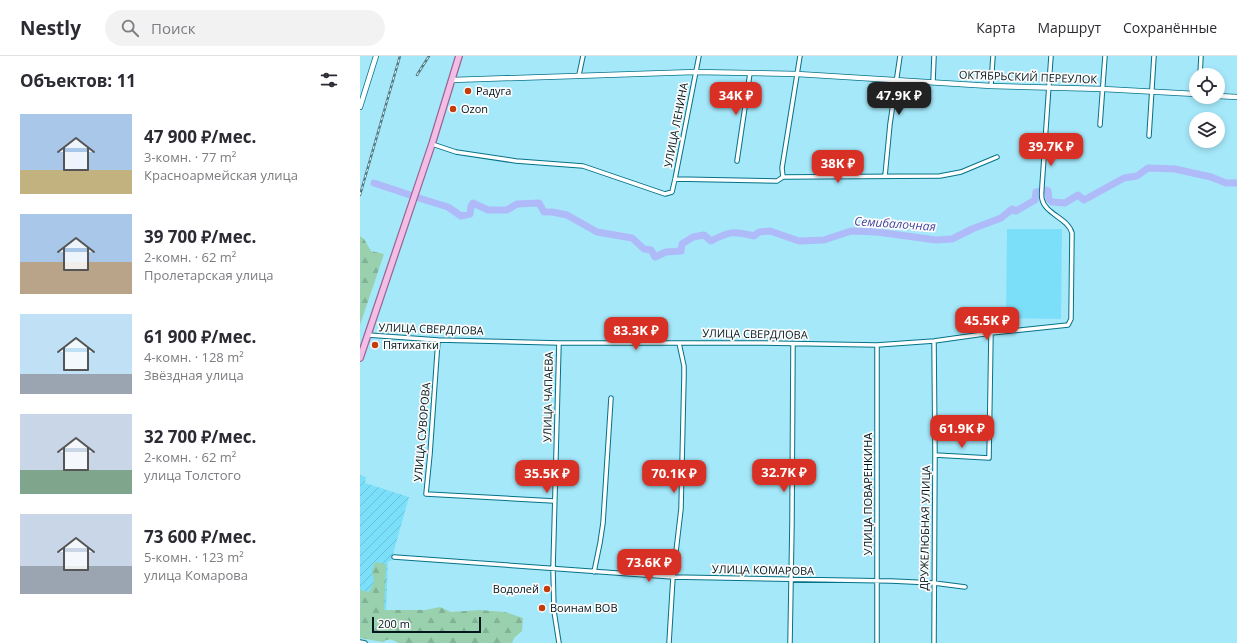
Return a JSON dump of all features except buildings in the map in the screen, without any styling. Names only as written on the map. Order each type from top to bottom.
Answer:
[{"type":"main road","points":[[360,358],[409,215],[460,56]]},
{"type":"street","points":[[360,107],[376,56]]},
{"type":"street","points":[[579,75],[582,56]]},
{"type":"street","name":"УЛИЦА ЛЕНИНА","points":[[432,144],[456,152],[516,161],[583,166],[665,194],[672,192],[699,56]]},
{"type":"street","points":[[783,177],[782,168],[800,56]]},
{"type":"street","points":[[884,176],[900,56]]},
{"type":"street","points":[[933,82],[934,56]]},
{"type":"street","points":[[991,86],[993,56]]},
{"type":"street","points":[[1049,88],[1051,56]]},
{"type":"street","points":[[1100,125],[1105,56]]},
{"type":"street","points":[[1149,136],[1154,56]]},
{"type":"street","points":[[1201,68],[1202,56]]},
{"type":"street","name":"ОКТЯБРЬСКИЙ ПЕРЕУЛОК","points":[[452,80],[695,72],[750,73],[896,79],[991,86],[1103,89],[1189,94]]},
{"type":"street","points":[[737,161],[750,73]]},
{"type":"street","name":"УЛИЦА СВЕРДЛОВА","points":[[368,336],[438,340],[559,343],[877,345],[934,341],[1068,325],[1071,320],[1072,233],[1068,225],[1044,204],[1042,199],[1044,147],[1049,88]]},
{"type":"street","points":[[1225,96],[1237,97]]},
{"type":"street","points":[[675,179],[777,181],[783,177],[940,176],[961,172],[997,157]]},
{"type":"street","points":[[935,455],[989,458],[991,333]]},
{"type":"street","name":"УЛИЦА СУВОРОВА","points":[[438,340],[426,494],[554,501]]},
{"type":"street","name":"ДРУЖЕЛЮБНАЯ УЛИЦА","points":[[934,341],[934,643]]},
{"type":"street","name":"УЛИЦА ЧАПАЕВА","points":[[559,343],[553,569],[554,611],[559,643]]},
{"type":"street","points":[[669,643],[673,577],[680,519],[682,472],[684,366],[678,343]]},
{"type":"street","points":[[790,643],[793,344]]},
{"type":"street","name":"УЛИЦА ПОВАРЕНКИНА","points":[[876,643],[877,345]]},
{"type":"street","points":[[594,572],[603,523],[611,398]]},
{"type":"street","name":"УЛИЦА КОМАРОВА","points":[[394,557],[673,577],[877,581],[934,584],[965,588]]},
{"type":"street","points":[[360,642],[365,643]]},
{"type":"shaded area","points":[[1007,229],[1062,229],[1061,319],[1006,318]]},
{"type":"shaded area","points":[[360,475],[366,477],[365,483],[409,497],[391,561],[388,561],[385,637],[360,630]]},
{"type":"green space","points":[[360,236],[364,239],[371,251],[384,254],[360,325]]},
{"type":"green space","points":[[375,562],[386,564],[384,610],[425,610],[440,607],[451,612],[480,610],[505,612],[523,618],[522,631],[514,638],[512,643],[398,643],[390,640],[383,642],[360,638],[360,590],[369,592],[374,582],[372,570]]},
{"type":"waterway","name":"Семибалочная","points":[[419,198],[448,207],[461,216],[470,214],[473,203],[488,210],[507,210],[517,204],[539,203],[544,212],[567,215],[597,232],[632,238],[644,249],[651,250],[655,257],[666,252],[681,251],[682,244],[693,237],[704,235],[711,241],[723,235],[732,233],[741,233],[754,236],[759,232],[770,231],[799,241],[824,240],[851,231],[877,232],[936,240],[952,239],[972,229],[1001,218],[1012,209],[1016,211],[1035,200],[1036,192],[1048,191],[1049,199],[1052,202],[1065,203],[1078,195],[1084,200],[1124,178],[1137,176],[1148,168],[1175,169],[1211,177],[1226,183],[1237,183]]},
{"type":"waterway","name":"Семибалочная","points":[[374,183],[410,195]]},
{"type":"railway","points":[[360,195],[400,56]]},
{"type":"railway","points":[[417,75],[429,56]]},
{"type":"place","name":"Радуга","points":[[468,91]]},
{"type":"place","name":"Ozon","points":[[453,109]]},
{"type":"place","name":"Пятихатки","points":[[375,345]]},
{"type":"place","name":"Водолей","points":[[547,589]]},
{"type":"place","name":"Воинам ВОВ","points":[[542,608]]}]
